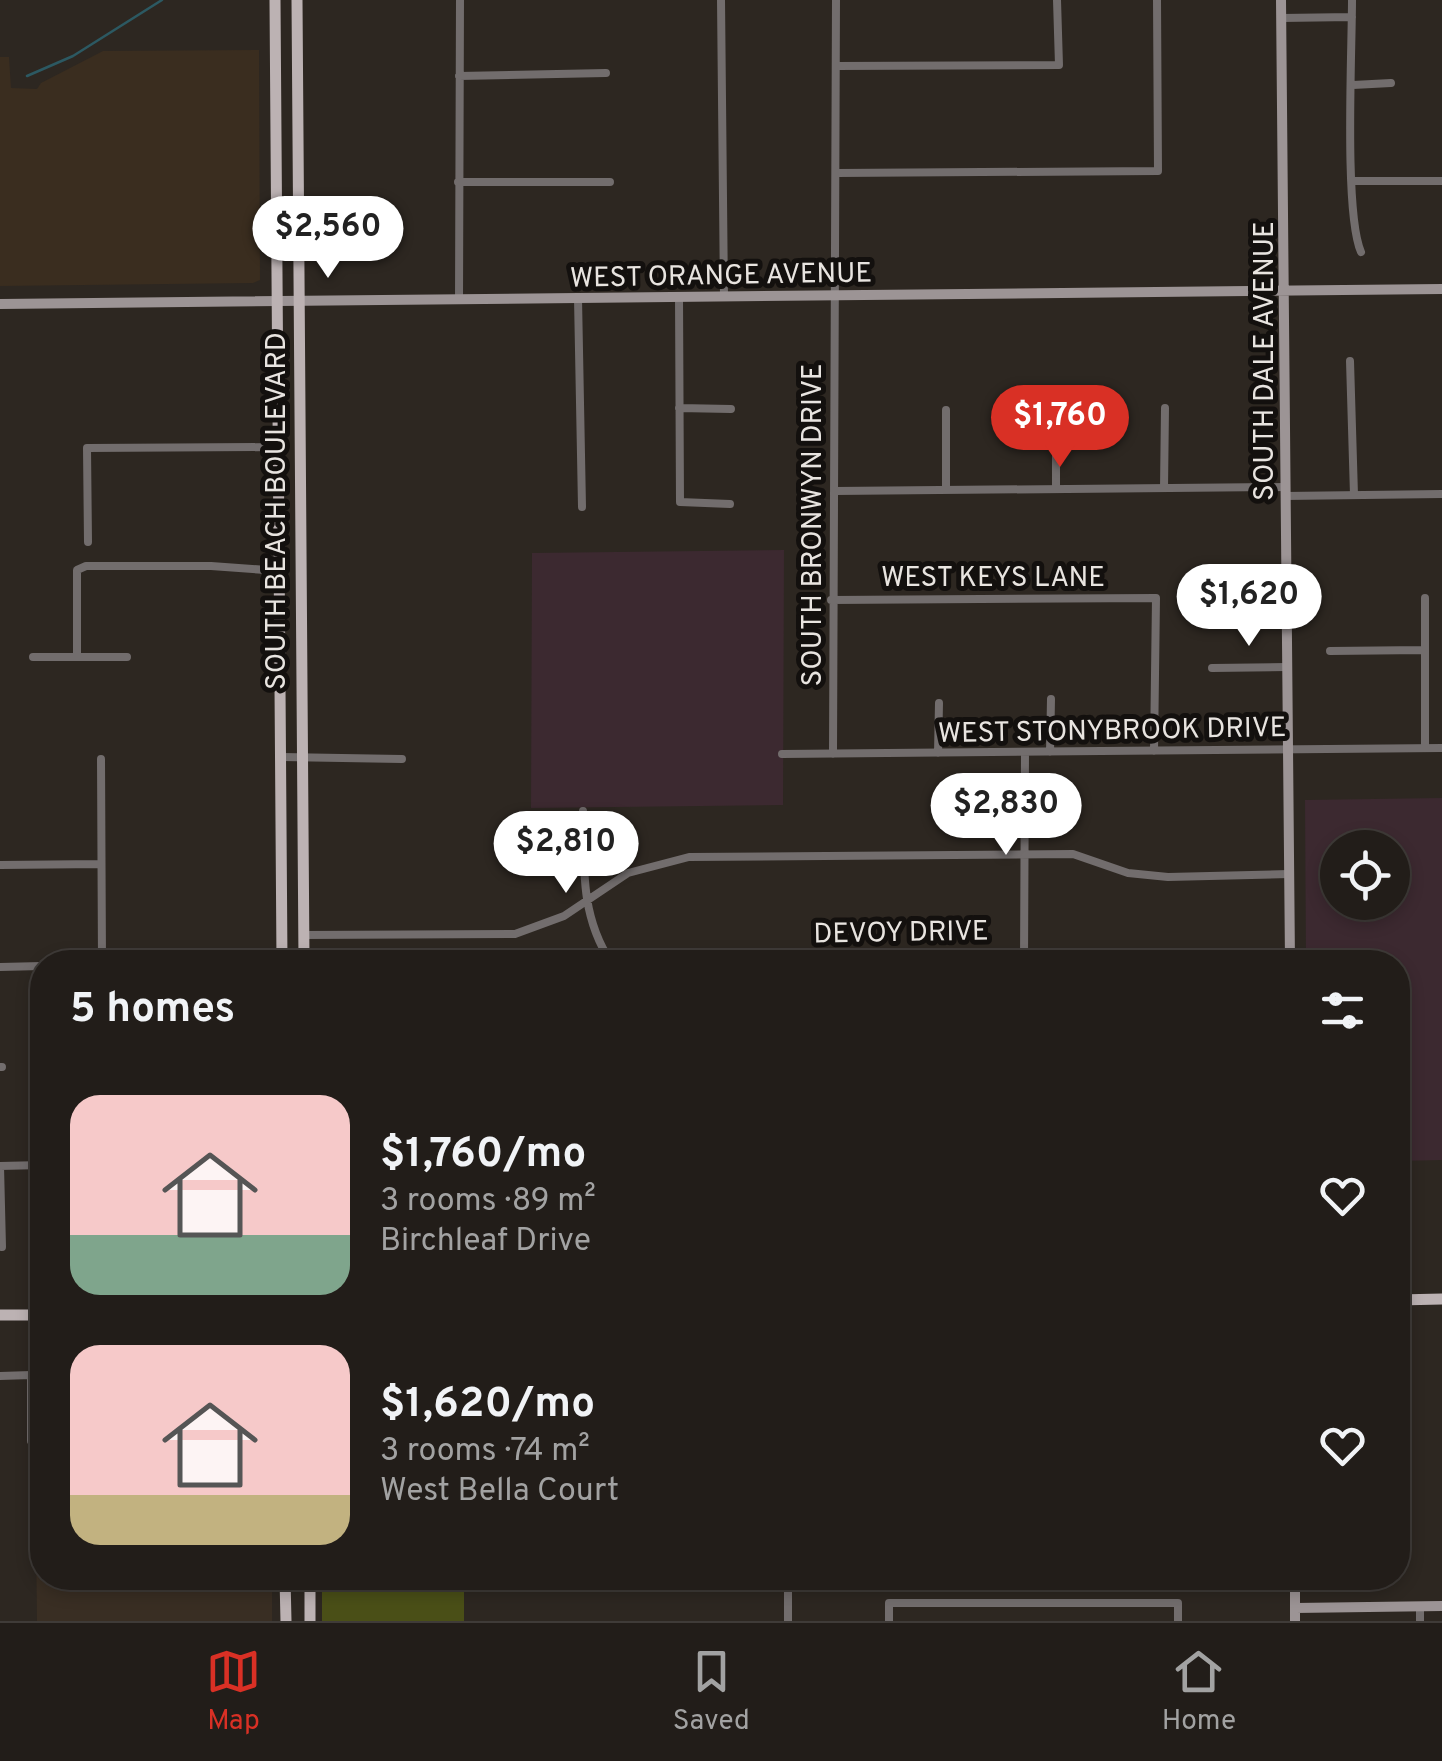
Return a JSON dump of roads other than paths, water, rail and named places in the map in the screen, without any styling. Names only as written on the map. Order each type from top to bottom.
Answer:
[{"type":"main road","name":"SOUTH BEACH BOULEVARD","points":[[275,0],[282,950]]},
{"type":"main road","name":"SOUTH BEACH BOULEVARD","points":[[298,0],[304,950]]},
{"type":"main road","points":[[1410,1300],[1442,1299]]},
{"type":"main road","points":[[0,1316],[30,1315]]},
{"type":"main road","points":[[285,1590],[286,1621]]},
{"type":"main road","points":[[310,1590],[310,1621]]},
{"type":"street","points":[[459,300],[460,0]]},
{"type":"street","points":[[721,0],[724,297]]},
{"type":"street","name":"SOUTH BRONWYN DRIVE","points":[[833,754],[836,0]]},
{"type":"street","points":[[836,66],[1059,65],[1057,0]]},
{"type":"street","points":[[837,174],[1158,171],[1156,0]]},
{"type":"street","name":"SOUTH DALE AVENUE","points":[[1282,0],[1290,950]]},
{"type":"street","points":[[1352,0],[1356,240],[1362,252]]},
{"type":"street","points":[[1282,18],[1352,17]]},
{"type":"street","points":[[459,76],[606,74]]},
{"type":"street","points":[[1352,85],[1391,83]]},
{"type":"street","points":[[1354,181],[1442,180]]},
{"type":"street","points":[[458,182],[610,182]]},
{"type":"street","name":"WEST ORANGE AVENUE","points":[[0,304],[1442,289]]},
{"type":"street","points":[[679,297],[680,502],[730,504]]},
{"type":"street","points":[[578,298],[582,507]]},
{"type":"street","points":[[1350,361],[1354,495]]},
{"type":"street","points":[[679,408],[732,409]]},
{"type":"street","points":[[1164,488],[1165,408]]},
{"type":"street","points":[[946,410],[946,490]]},
{"type":"street","points":[[1056,412],[1056,489]]},
{"type":"street","points":[[88,542],[87,448],[278,447]]},
{"type":"street","points":[[835,491],[1164,488],[1442,494]]},
{"type":"street","points":[[77,657],[77,570],[86,566],[211,566],[280,572]]},
{"type":"street","name":"WEST KEYS LANE","points":[[831,600],[1156,598],[1154,751]]},
{"type":"street","points":[[1425,598],[1425,748]]},
{"type":"street","points":[[1330,651],[1423,650]]},
{"type":"street","points":[[32,657],[128,657]]},
{"type":"street","points":[[1212,668],[1287,667]]},
{"type":"street","points":[[1050,752],[1052,699]]},
{"type":"street","points":[[938,753],[939,703]]},
{"type":"street","name":"WEST STONYBROOK DRIVE","points":[[782,754],[1442,748]]},
{"type":"street","points":[[1024,950],[1025,752]]},
{"type":"street","points":[[282,757],[402,758]]},
{"type":"street","points":[[101,759],[102,950]]},
{"type":"street","points":[[583,812],[585,901],[602,950]]},
{"type":"street","points":[[303,935],[515,934],[564,916],[628,873],[688,857],[1072,854],[1128,873],[1168,877],[1289,874]]},
{"type":"street","points":[[0,865],[102,864]]},
{"type":"street","points":[[0,966],[30,966]]},
{"type":"street","points":[[2,1247],[0,1166],[30,1165]]},
{"type":"street","points":[[0,1376],[30,1375]]},
{"type":"street","points":[[788,1590],[788,1621]]},
{"type":"street","points":[[1295,1590],[1295,1621]]},
{"type":"street","points":[[888,1621],[889,1603],[1178,1603],[1178,1621]]},
{"type":"street","points":[[1295,1608],[1442,1606]]},
{"type":"street","points":[[1420,1607],[1420,1621]]},
{"type":"waterway","points":[[27,76],[73,56],[162,0]]}]
